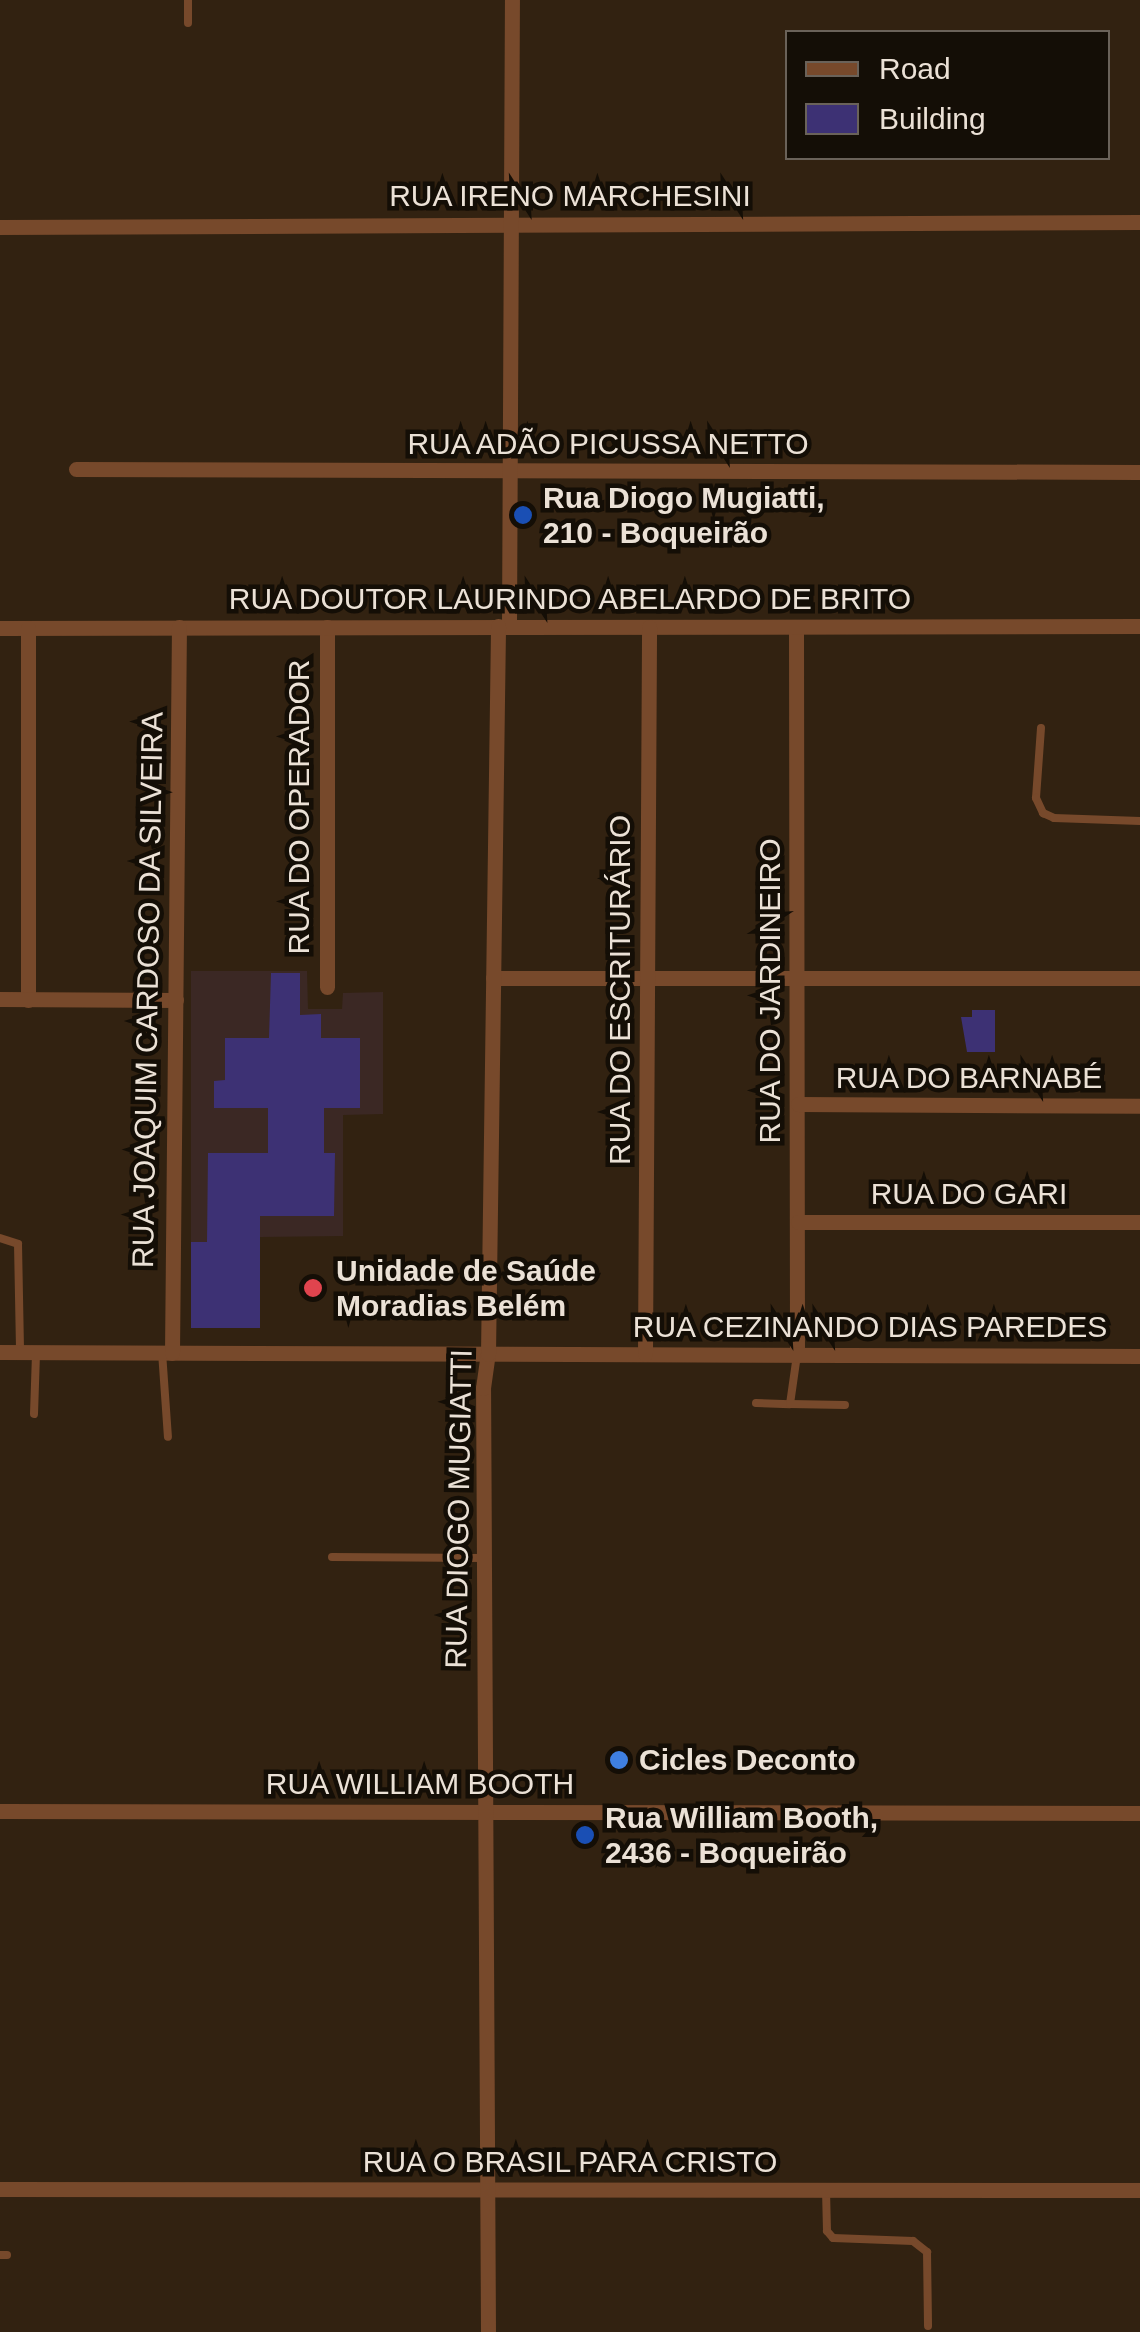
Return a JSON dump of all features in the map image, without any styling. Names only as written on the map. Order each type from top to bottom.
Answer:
[{"type":"street","name":"RUA DIOGO MUGIATTI","points":[[488,2332],[483,1388],[488,1354],[493,978],[511,472],[512,0]]},
{"type":"street","name":"RUA IRENO MARCHESINI","points":[[0,227],[1140,222]]},
{"type":"street","name":"RUA ADÃO PICUSSA NETTO","points":[[76,469],[1140,472]]},
{"type":"street","name":"RUA DO OPERADOR","points":[[326,626],[326,987]]},
{"type":"street","name":"RUA DO ESCRITURÁRIO","points":[[645,1354],[648,626]]},
{"type":"street","name":"RUA DOUTOR LAURINDO ABELARDO DE BRITO","points":[[0,628],[1140,626]]},
{"type":"street","name":"RUA JOAQUIM CARDOSO DA SILVEIRA","points":[[167,1352],[176,1000],[179,627]]},
{"type":"street","name":"RUA DO JARDINEIRO","points":[[796,627],[798,1355]]},
{"type":"street","points":[[28,628],[28,1000]]},
{"type":"street","points":[[493,978],[1140,978]]},
{"type":"street","points":[[0,1000],[176,1000]]},
{"type":"street","name":"RUA DO BARNABÉ","points":[[798,1104],[1140,1106]]},
{"type":"street","name":"RUA DO GARI","points":[[798,1222],[1140,1222]]},
{"type":"street","name":"RUA CEZINANDO DIAS PAREDES","points":[[0,1352],[1140,1356]]},
{"type":"street","name":"RUA WILLIAM BOOTH","points":[[0,1811],[1140,1814]]},
{"type":"street","name":"RUA O BRASIL PARA CRISTO","points":[[0,2189],[1140,2190]]},
{"type":"lane","points":[[188,0],[188,23]]},
{"type":"lane","points":[[1041,728],[1036,798],[1043,813],[1054,818],[1140,821]]},
{"type":"lane","points":[[0,1238],[18,1244],[34,1414]]},
{"type":"lane","points":[[167,1352],[168,1438]]},
{"type":"lane","points":[[790,1404],[798,1355]]},
{"type":"lane","points":[[756,1403],[846,1405]]},
{"type":"lane","points":[[332,1557],[484,1558]]},
{"type":"lane","points":[[826,2190],[827,2231],[834,2238],[913,2241],[928,2252],[928,2326]]},
{"type":"shaded area","points":[[191,971],[307,971],[308,1009],[342,1009],[343,993],[383,992],[383,1114],[343,1115],[343,1236],[260,1237],[260,1328],[191,1328]]},
{"type":"building","points":[[271,973],[300,973],[300,1015],[321,1014],[321,1038],[360,1038],[360,1108],[324,1108],[324,1153],[335,1153],[334,1216],[260,1216],[260,1328],[191,1328],[191,1242],[207,1242],[208,1153],[268,1153],[268,1108],[214,1108],[214,1081],[225,1080],[225,1038],[269,1038]]},
{"type":"building","points":[[972,1010],[995,1010],[995,1052],[967,1052],[961,1017],[972,1017]]},
{"type":"place","name":"Rua Diogo Mugiatti, 210 - Boqueirão","points":[[523,515]]},
{"type":"place","name":"Unidade de Saúde Moradias Belém","points":[[313,1288]]},
{"type":"place","name":"Cicles Deconto","points":[[619,1760]]},
{"type":"place","name":"Rua William Booth, 2436 - Boqueirão","points":[[585,1835]]}]
